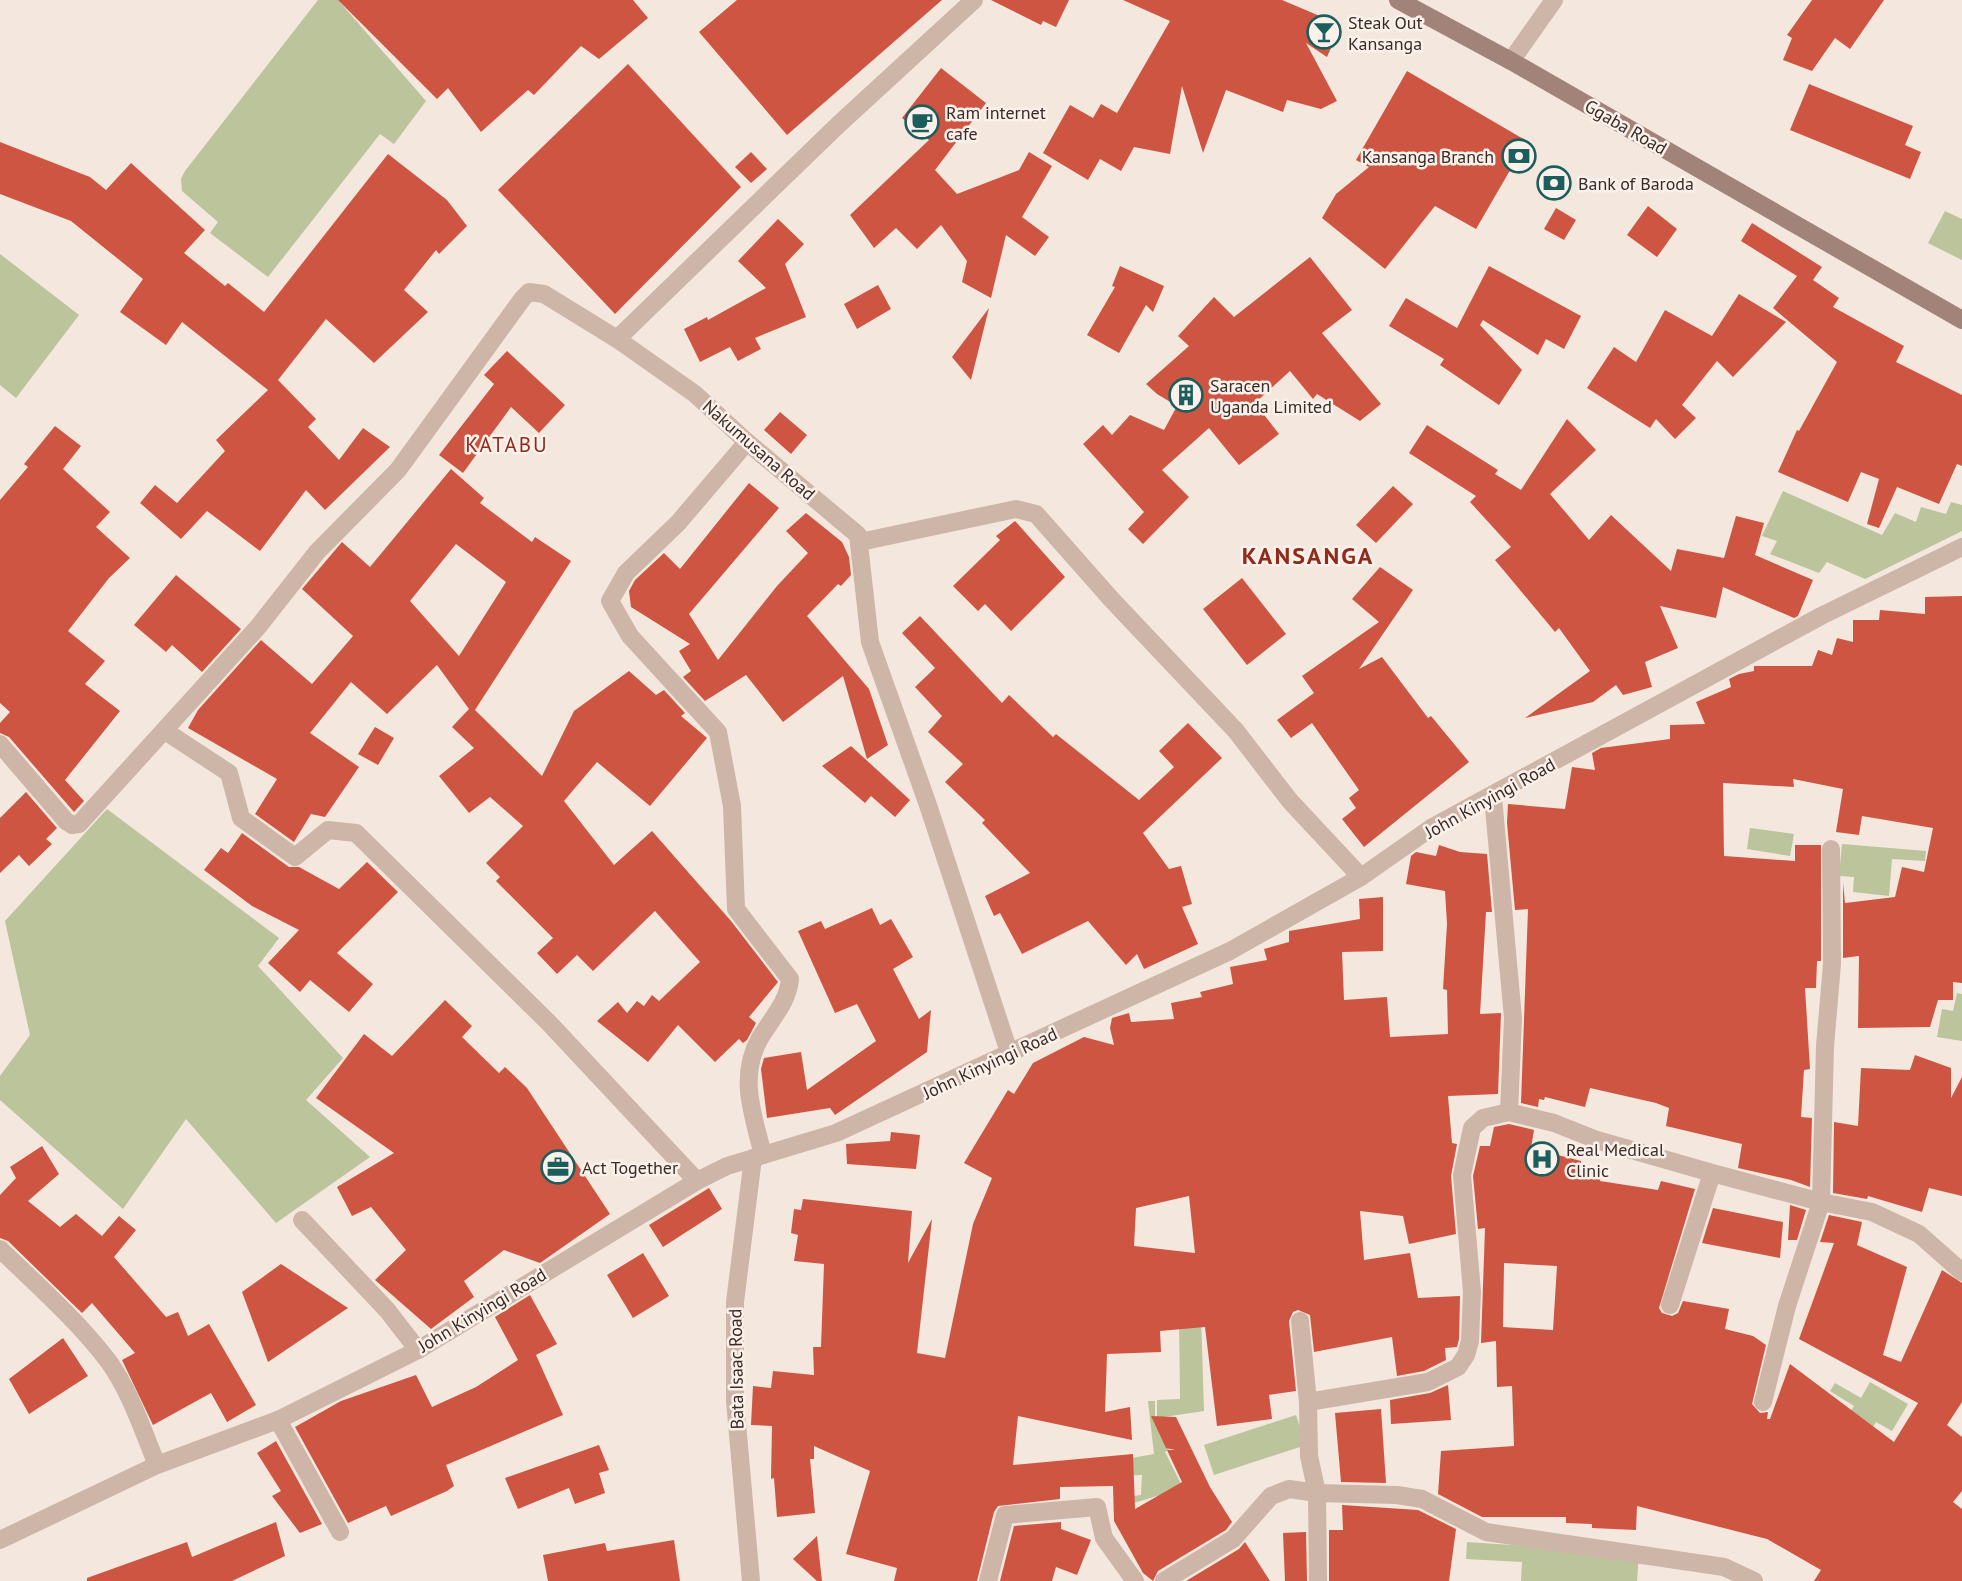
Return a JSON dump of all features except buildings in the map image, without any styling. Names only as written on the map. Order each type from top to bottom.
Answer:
[{"type":"main road","name":"Ggaba Road","points":[[1398,0],[1511,61],[1962,320]]},
{"type":"street","points":[[617,339],[838,125],[974,0]]},
{"type":"street","points":[[1511,61],[1554,0]]},
{"type":"street","name":"Nakumusana Road","points":[[165,731],[258,626],[317,552],[398,470],[529,292],[544,294],[617,339],[695,394],[747,442],[858,535],[860,542]]},
{"type":"street","points":[[747,442],[678,523],[626,573],[610,601],[630,636],[718,732],[732,806],[736,909],[790,979],[789,992],[759,1040],[747,1069],[758,1156]]},
{"type":"street","points":[[1010,1055],[928,805],[870,642],[860,542],[1016,509],[1036,514],[1112,600],[1236,731],[1290,801],[1361,877]]},
{"type":"street","name":"John Kinyingi Road","points":[[0,1540],[157,1465],[278,1420],[418,1350],[697,1181],[758,1156],[836,1133],[1010,1055],[1230,951],[1361,877],[1431,828],[1493,797],[1821,616],[1962,547]]},
{"type":"street","points":[[0,744],[72,825],[79,824],[95,809],[165,731],[229,773],[241,818],[295,857],[328,830],[356,833],[550,1024],[697,1181]]},
{"type":"street","points":[[1493,797],[1513,1018],[1509,1112]]},
{"type":"street","points":[[1763,1402],[1787,1306],[1821,1202],[1824,1058],[1832,964],[1831,849]]},
{"type":"street","points":[[1308,1402],[1427,1382],[1458,1367],[1471,1341],[1472,1292],[1462,1175],[1472,1128],[1478,1121],[1509,1112],[1554,1123],[1597,1140],[1712,1173],[1821,1202],[1872,1212],[1919,1234],[1962,1272]]},
{"type":"street","name":"Bata Isaac Road","points":[[751,1581],[735,1401],[735,1302],[758,1156]]},
{"type":"street","points":[[1670,1305],[1712,1173]]},
{"type":"street","points":[[302,1220],[387,1310],[418,1350]]},
{"type":"street","points":[[0,1249],[52,1299],[108,1362],[126,1391],[157,1465]]},
{"type":"street","points":[[1300,1321],[1308,1402],[1309,1456],[1317,1493],[1318,1581]]},
{"type":"street","points":[[278,1420],[340,1532]]},
{"type":"street","points":[[1164,1581],[1233,1539],[1271,1496],[1289,1489],[1317,1493],[1397,1495],[1422,1499],[1486,1532],[1724,1567],[1754,1581]]},
{"type":"street","points":[[988,1581],[1005,1515],[1097,1507],[1104,1538],[1135,1581]]},
{"type":"green space","points":[[318,0],[338,0],[426,101],[394,144],[380,134],[268,277],[210,233],[218,222],[182,191],[181,179]]},
{"type":"green space","points":[[1945,211],[1962,219],[1962,260],[1928,243]]},
{"type":"green space","points":[[0,254],[79,315],[16,398],[0,385]]},
{"type":"green space","points":[[1783,491],[1882,535],[1895,513],[1916,522],[1921,507],[1946,514],[1951,502],[1962,505],[1962,531],[1865,579],[1827,562],[1819,573],[1770,554],[1777,541],[1762,536]]},
{"type":"green space","points":[[107,809],[279,938],[258,966],[343,1058],[306,1100],[370,1157],[276,1223],[186,1119],[123,1209],[0,1100],[0,1076],[30,1035],[5,921]]},
{"type":"green space","points":[[1750,828],[1794,834],[1790,856],[1747,849]]},
{"type":"green space","points":[[1842,844],[1926,851],[1925,861],[1892,859],[1889,896],[1853,892],[1854,877],[1839,876]]},
{"type":"green space","points":[[1957,993],[1962,994],[1962,1041],[1937,1037],[1942,1009],[1953,1011]]},
{"type":"green space","points":[[1201,1317],[1204,1411],[1157,1418],[1157,1400],[1180,1399],[1179,1318]]},
{"type":"green space","points":[[1870,1382],[1908,1404],[1892,1431],[1876,1422],[1866,1439],[1842,1425],[1854,1406],[1830,1391],[1835,1383],[1861,1398]]},
{"type":"green space","points":[[1148,1401],[1155,1401],[1155,1420],[1182,1440],[1165,1452],[1183,1488],[1134,1503],[1133,1496],[1141,1495],[1142,1475],[1117,1476],[1115,1461],[1154,1454]]},
{"type":"green space","points":[[1296,1415],[1306,1445],[1214,1475],[1204,1445]]},
{"type":"green space","points":[[1467,1542],[1639,1554],[1637,1581],[1521,1581],[1522,1562],[1466,1559]]},
{"type":"place","name":"Steak Out Kansanga","points":[[1324,32]]},
{"type":"place","name":"Ram internet cafe","points":[[922,122]]},
{"type":"place","name":"Kansanga Branch","points":[[1519,156]]},
{"type":"place","name":"Bank of Baroda","points":[[1554,183]]},
{"type":"place","name":"Saracen Uganda Limited","points":[[1186,395]]},
{"type":"place","name":"Real Medical Clinic","points":[[1542,1159]]},
{"type":"place","name":"Act Together","points":[[558,1167]]},
{"type":"district","name":"KATABU","points":[[507,444]]},
{"type":"district","name":"KANSANGA","points":[[1308,555]]}]
